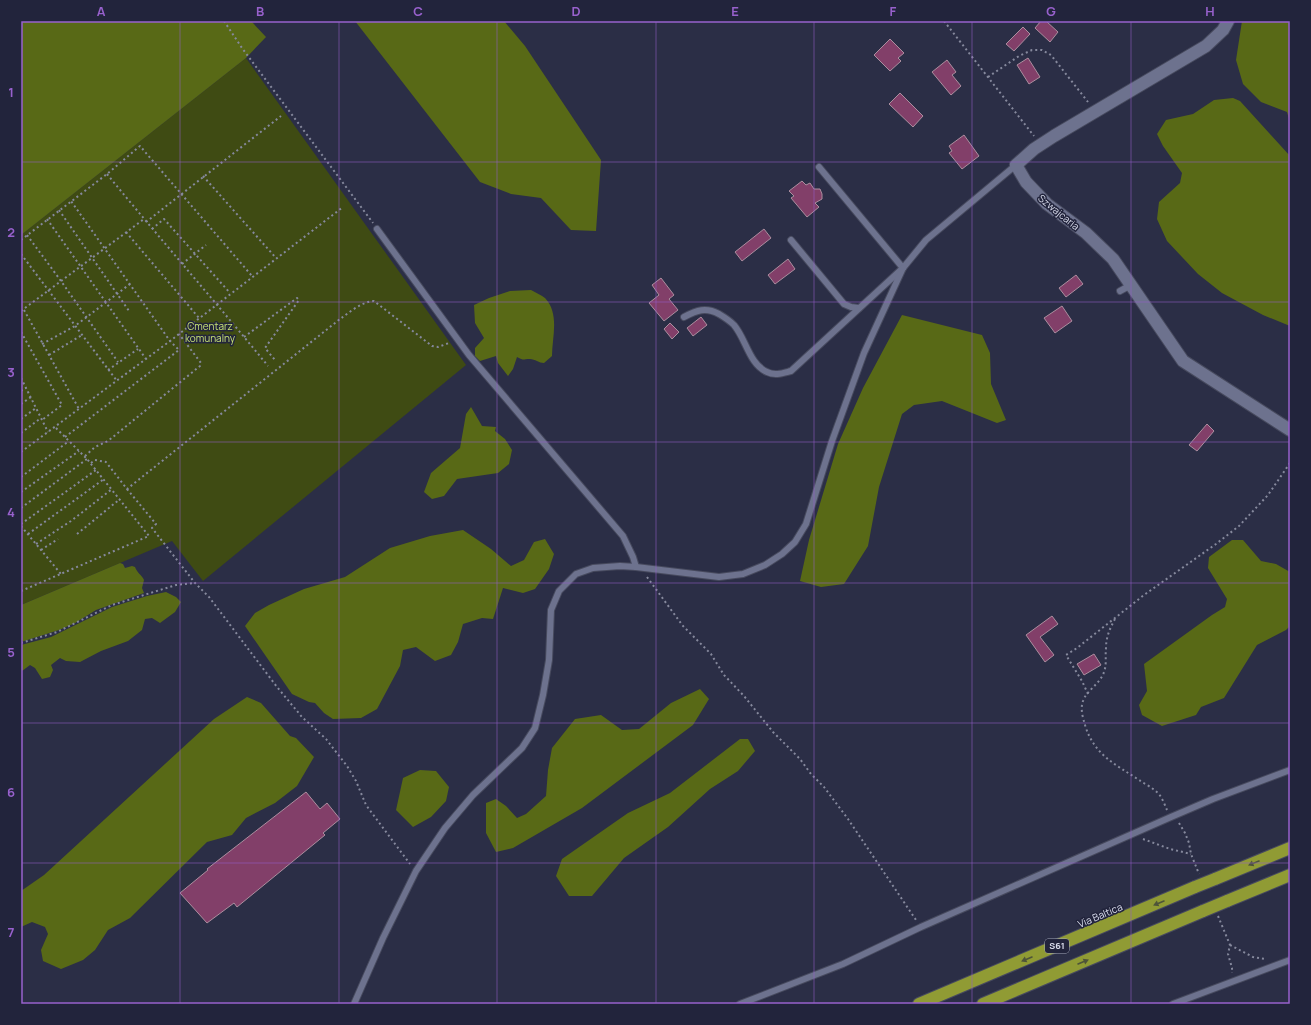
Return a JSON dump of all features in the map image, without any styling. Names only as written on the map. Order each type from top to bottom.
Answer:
[{"type":"highway","name":"Via Baltica","points":[[920,1004],[1290,848]]},
{"type":"highway","name":"S61","points":[[983,1004],[1290,874]]},
{"type":"street","points":[[1016,165],[1034,149],[1206,46],[1223,30],[1228,21]]},
{"type":"street","name":"Szwajcaria","points":[[1016,165],[1026,182],[1047,204],[1086,233],[1112,259],[1183,361],[1290,430]]},
{"type":"lane","points":[[684,317],[696,311],[707,310],[724,317],[734,326],[758,366],[768,372],[778,375],[791,371],[903,268],[926,240],[1016,165]]},
{"type":"lane","points":[[818,167],[903,268]]},
{"type":"lane","points":[[377,229],[479,366],[623,536],[636,567]]},
{"type":"lane","points":[[791,240],[844,304],[859,308]]},
{"type":"lane","points":[[354,1004],[383,938],[416,871],[445,828],[474,794],[522,748],[535,728],[549,660],[551,610],[559,591],[576,574],[593,568],[620,566],[636,567],[720,577],[743,574],[765,565],[782,554],[795,542],[806,524],[832,441],[864,353],[903,268]]},
{"type":"lane","points":[[1120,291],[1130,285]]},
{"type":"lane","points":[[740,1004],[843,964],[921,927],[1129,835],[1213,799],[1290,770]]},
{"type":"lane","points":[[1173,1004],[1290,960]]},
{"type":"path","points":[[224,21],[242,48],[377,229]]},
{"type":"path","points":[[944,21],[1041,145]]},
{"type":"path","points":[[988,77],[1019,56],[1032,50],[1042,50],[1051,55],[1083,98],[1097,111]]},
{"type":"path","points":[[146,222],[280,116]]},
{"type":"path","points":[[21,240],[107,174],[140,146],[253,277]]},
{"type":"path","points":[[107,174],[268,366]]},
{"type":"path","points":[[203,176],[276,258]]},
{"type":"path","points":[[65,438],[178,350],[170,341],[71,201]]},
{"type":"path","points":[[21,452],[170,341],[343,207]]},
{"type":"path","points":[[59,210],[128,311]]},
{"type":"path","points":[[47,219],[146,359]]},
{"type":"path","points":[[79,409],[22,310],[144,219]]},
{"type":"path","points":[[152,229],[164,219],[230,294]]},
{"type":"path","points":[[126,232],[199,318]]},
{"type":"path","points":[[27,235],[118,362]]},
{"type":"path","points":[[182,264],[206,245]]},
{"type":"path","points":[[21,254],[117,381]]},
{"type":"path","points":[[42,344],[75,326],[130,284]]},
{"type":"path","points":[[244,337],[297,298],[299,300],[265,348],[275,360]]},
{"type":"path","points":[[127,489],[359,305],[368,301],[374,301],[432,346],[438,347],[458,339]]},
{"type":"path","points":[[21,332],[62,405],[21,433]]},
{"type":"path","points":[[84,456],[95,447],[108,441],[200,366],[201,363],[179,334]]},
{"type":"path","points":[[48,355],[82,335]]},
{"type":"path","points":[[108,370],[138,348]]},
{"type":"path","points":[[21,378],[48,432]]},
{"type":"path","points":[[21,391],[26,388]]},
{"type":"path","points":[[21,404],[30,398]]},
{"type":"path","points":[[21,419],[36,408]]},
{"type":"path","points":[[21,591],[149,536],[91,463],[55,427]]},
{"type":"path","points":[[21,477],[69,441]]},
{"type":"path","points":[[21,492],[79,450]]},
{"type":"path","points":[[21,508],[87,459]]},
{"type":"path","points":[[91,463],[95,460],[106,462],[156,524],[152,528],[196,583],[209,596],[302,717],[326,739],[347,766],[356,781],[366,805],[416,871]]},
{"type":"path","points":[[1088,694],[1066,655],[1144,595],[1239,526],[1268,495],[1290,463]]},
{"type":"path","points":[[61,574],[21,525],[96,470]]},
{"type":"path","points":[[28,534],[104,479]]},
{"type":"path","points":[[36,544],[71,521],[112,489]]},
{"type":"path","points":[[76,534],[120,499]]},
{"type":"path","points":[[41,550],[58,539]]},
{"type":"path","points":[[636,567],[648,579],[683,626],[711,654],[724,675],[744,696],[773,732],[800,759],[811,774],[824,787],[857,832],[921,927]]},
{"type":"path","points":[[21,643],[56,632],[112,605],[176,585],[196,583]]},
{"type":"path","points":[[1115,618],[1108,632],[1105,670],[1101,680],[1083,700],[1083,716],[1091,740],[1107,760],[1151,787],[1159,794],[1185,833],[1191,854],[1200,874]]},
{"type":"path","points":[[1129,835],[1170,849],[1191,854]]},
{"type":"path","points":[[1222,925],[1230,945],[1228,954],[1232,968],[1232,982]]},
{"type":"path","points":[[1230,945],[1253,957],[1282,964]]},
{"type":"green space","points":[[21,21],[251,21],[266,37],[246,58],[21,235]]},
{"type":"green space","points":[[355,21],[504,21],[525,46],[601,160],[596,231],[571,230],[541,198],[511,194],[480,182]]},
{"type":"green space","points":[[1242,21],[1290,21],[1290,122],[1287,112],[1261,102],[1243,84],[1236,60]]},
{"type":"green space","name":"Cmentarz komunalny","points":[[246,58],[466,365],[203,581],[172,541],[21,605],[21,235]]},
{"type":"green space","points":[[1233,98],[1240,101],[1290,156],[1290,326],[1263,315],[1222,293],[1198,274],[1167,241],[1157,219],[1159,202],[1180,183],[1182,173],[1163,146],[1157,134],[1166,120],[1193,114],[1214,100]]},
{"type":"green space","points":[[531,290],[545,298],[550,304],[554,318],[552,356],[544,363],[532,359],[517,357],[513,369],[508,376],[498,363],[496,356],[480,361],[475,356],[475,348],[484,338],[475,323],[474,305],[510,291]]},
{"type":"green space","points":[[902,315],[982,335],[990,353],[991,384],[1006,420],[997,423],[942,401],[914,405],[902,414],[879,487],[868,546],[844,584],[821,587],[800,581],[809,540],[838,444],[863,388]]},
{"type":"green space","points":[[471,407],[482,426],[496,427],[495,431],[505,439],[512,450],[509,464],[498,473],[457,479],[444,496],[432,499],[424,492],[431,473],[460,448],[466,414]]},
{"type":"green space","points":[[463,530],[491,549],[511,566],[524,560],[534,542],[545,539],[554,554],[549,569],[535,589],[523,593],[503,588],[493,619],[482,618],[463,624],[458,642],[451,655],[435,661],[416,647],[403,650],[400,666],[377,709],[361,718],[333,719],[324,713],[315,703],[309,702],[292,694],[245,626],[255,613],[269,605],[304,589],[345,577],[390,548],[430,536]]},
{"type":"green space","points":[[1232,540],[1243,540],[1261,561],[1276,564],[1290,572],[1290,626],[1286,630],[1257,645],[1224,698],[1201,707],[1196,715],[1162,726],[1142,715],[1139,705],[1147,691],[1144,664],[1225,607],[1227,599],[1208,568],[1209,557]]},
{"type":"green space","points":[[120,563],[123,564],[125,568],[132,566],[135,567],[144,580],[142,588],[144,593],[96,610],[75,623],[59,630],[21,642],[21,605]]},
{"type":"green space","points":[[166,592],[176,597],[181,602],[175,612],[160,623],[152,618],[145,619],[142,630],[128,641],[101,651],[80,662],[66,661],[60,658],[51,665],[53,670],[50,677],[42,679],[35,668],[30,665],[22,671],[21,676],[21,645],[51,637],[112,607],[147,596]]},
{"type":"green space","points":[[700,689],[709,699],[693,725],[582,808],[513,848],[496,852],[486,833],[486,803],[496,799],[506,806],[517,818],[526,814],[546,796],[548,770],[552,748],[575,719],[601,715],[622,730],[639,729],[671,703]]},
{"type":"green space","points":[[247,697],[261,703],[290,736],[296,738],[314,757],[297,786],[275,803],[246,818],[232,835],[207,842],[130,918],[108,930],[95,950],[83,960],[61,969],[43,961],[41,950],[48,934],[45,927],[32,922],[21,927],[21,891],[44,875],[214,719]]},
{"type":"green space","points":[[740,739],[748,739],[755,751],[738,771],[710,789],[668,827],[624,858],[592,896],[569,896],[556,876],[562,859],[628,813],[670,793]]},
{"type":"green space","points":[[420,770],[436,771],[449,787],[446,801],[431,817],[413,827],[396,810],[403,778]]},
{"type":"building","points":[[1041,21],[1046,21],[1058,32],[1050,42],[1035,28]]},
{"type":"building","points":[[1023,27],[1030,34],[1014,51],[1006,44]]},
{"type":"building","points":[[890,39],[904,53],[898,58],[901,61],[890,71],[874,55]]},
{"type":"building","points":[[1028,58],[1040,77],[1029,84],[1017,65]]},
{"type":"building","points":[[947,60],[956,72],[952,75],[961,86],[951,95],[932,72]]},
{"type":"building","points":[[900,93],[923,116],[913,127],[889,104]]},
{"type":"building","points":[[964,135],[979,156],[962,169],[949,153],[952,151],[949,146]]},
{"type":"building","points":[[802,181],[806,185],[810,183],[814,189],[820,189],[822,194],[822,199],[815,203],[819,207],[807,217],[791,198],[794,196],[789,191]]},
{"type":"building","points":[[764,229],[771,238],[742,261],[735,252]]},
{"type":"building","points":[[788,259],[795,269],[775,284],[768,275]]},
{"type":"building","points":[[1076,275],[1083,284],[1066,297],[1059,288]]},
{"type":"building","points":[[661,278],[674,295],[669,299],[678,310],[664,321],[649,303],[659,295],[652,285]]},
{"type":"building","points":[[1062,306],[1072,321],[1055,333],[1044,318]]},
{"type":"building","points":[[701,317],[707,325],[693,336],[687,328]]},
{"type":"building","points":[[670,323],[679,332],[672,339],[664,329]]},
{"type":"building","points":[[1207,424],[1214,431],[1197,451],[1189,445]]},
{"type":"building","points":[[1052,616],[1058,624],[1040,637],[1054,655],[1045,662],[1026,635]]},
{"type":"building","points":[[1094,654],[1101,665],[1084,675],[1077,664]]},
{"type":"building","points":[[306,792],[320,809],[327,803],[340,819],[323,833],[325,835],[237,907],[234,903],[207,923],[180,893],[208,870],[207,869]]}]
